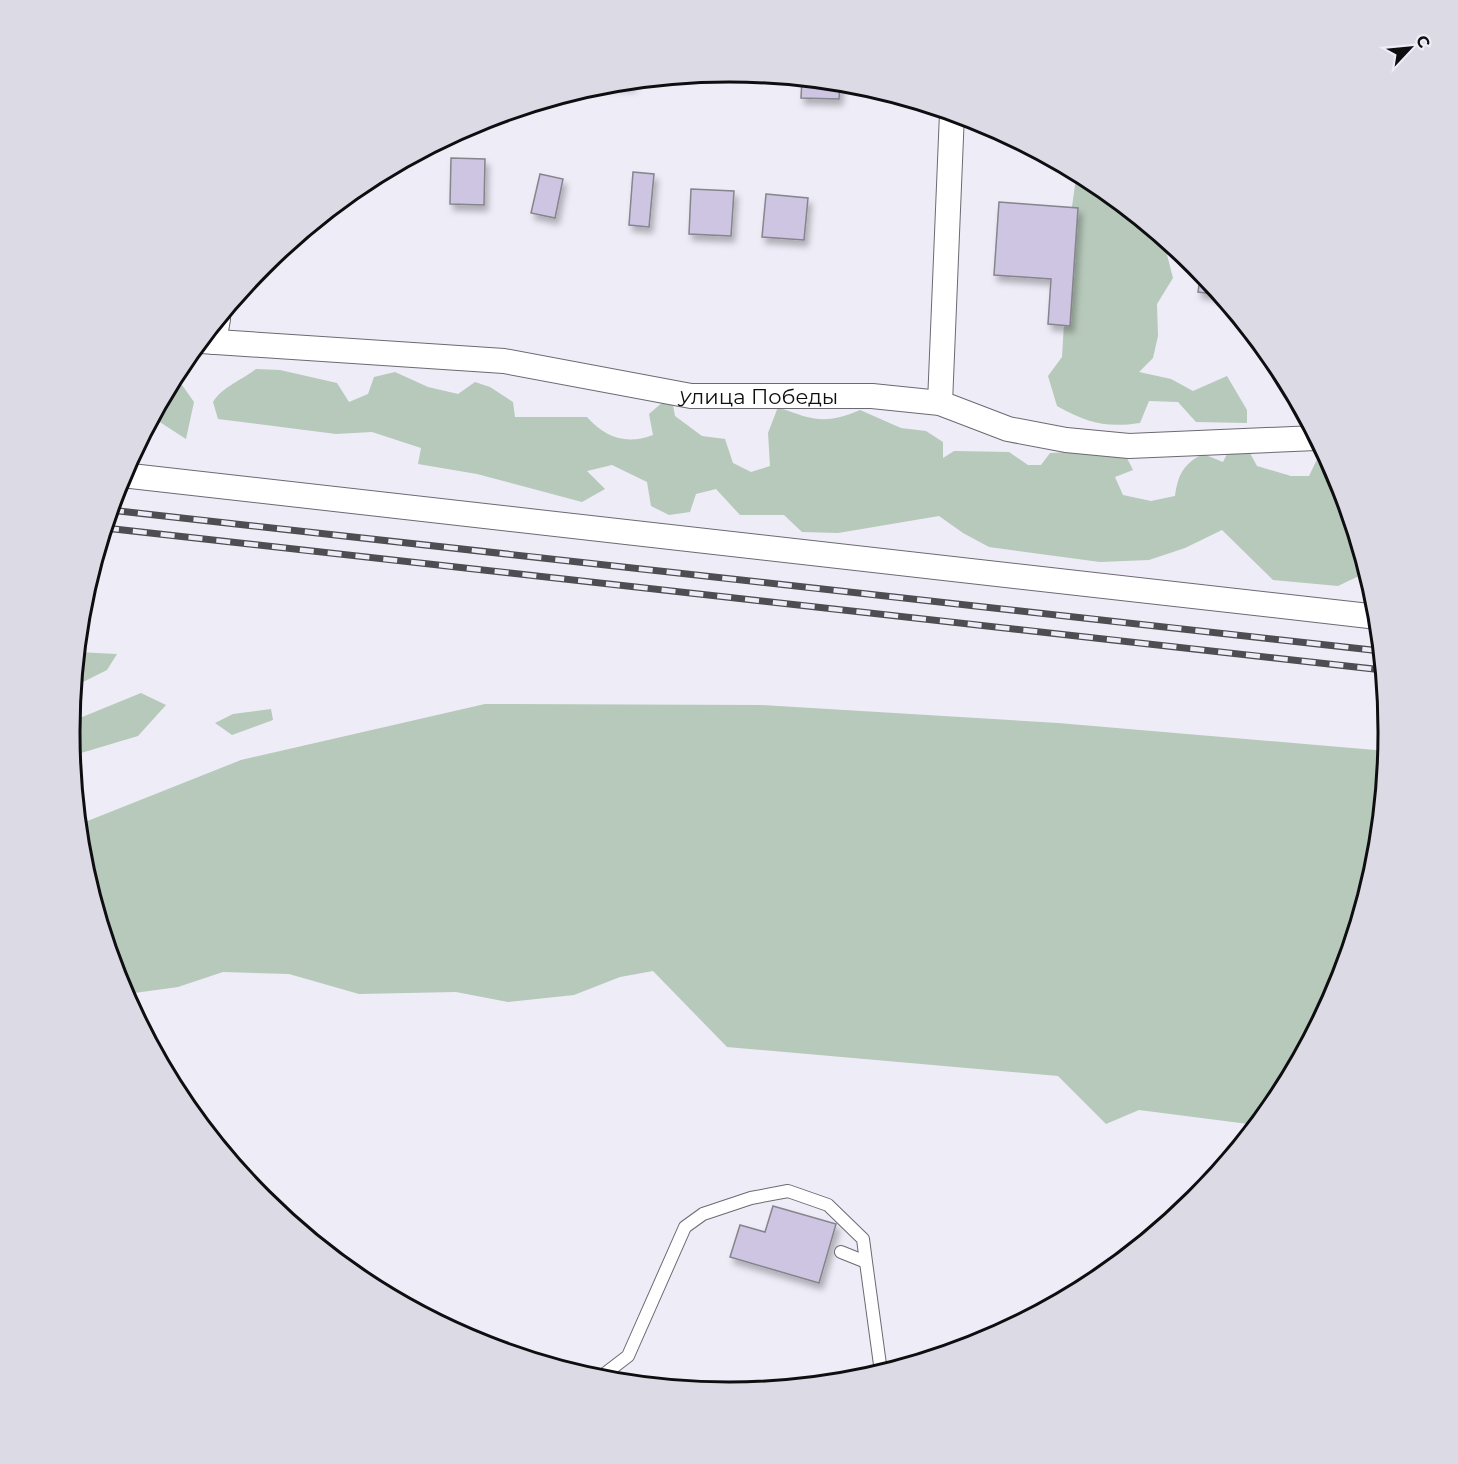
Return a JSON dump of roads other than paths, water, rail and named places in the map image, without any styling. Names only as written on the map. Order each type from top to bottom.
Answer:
[{"type":"street","points":[[940,403],[952,122]]},
{"type":"street","name":"улица Победы","points":[[216,334],[504,361],[691,396],[872,396],[940,403],[1008,429],[1066,440],[1129,446],[1308,438]]},
{"type":"street","points":[[132,476],[1368,616]]},
{"type":"lane","points":[[609,1370],[628,1356],[685,1227],[703,1214],[751,1198],[788,1191],[828,1205],[863,1239],[880,1363]]},
{"type":"lane","points":[[841,1252],[866,1262]]},
{"type":"railway","points":[[119,511],[1373,650]]},
{"type":"railway","points":[[112,529],[1375,669]]}]
